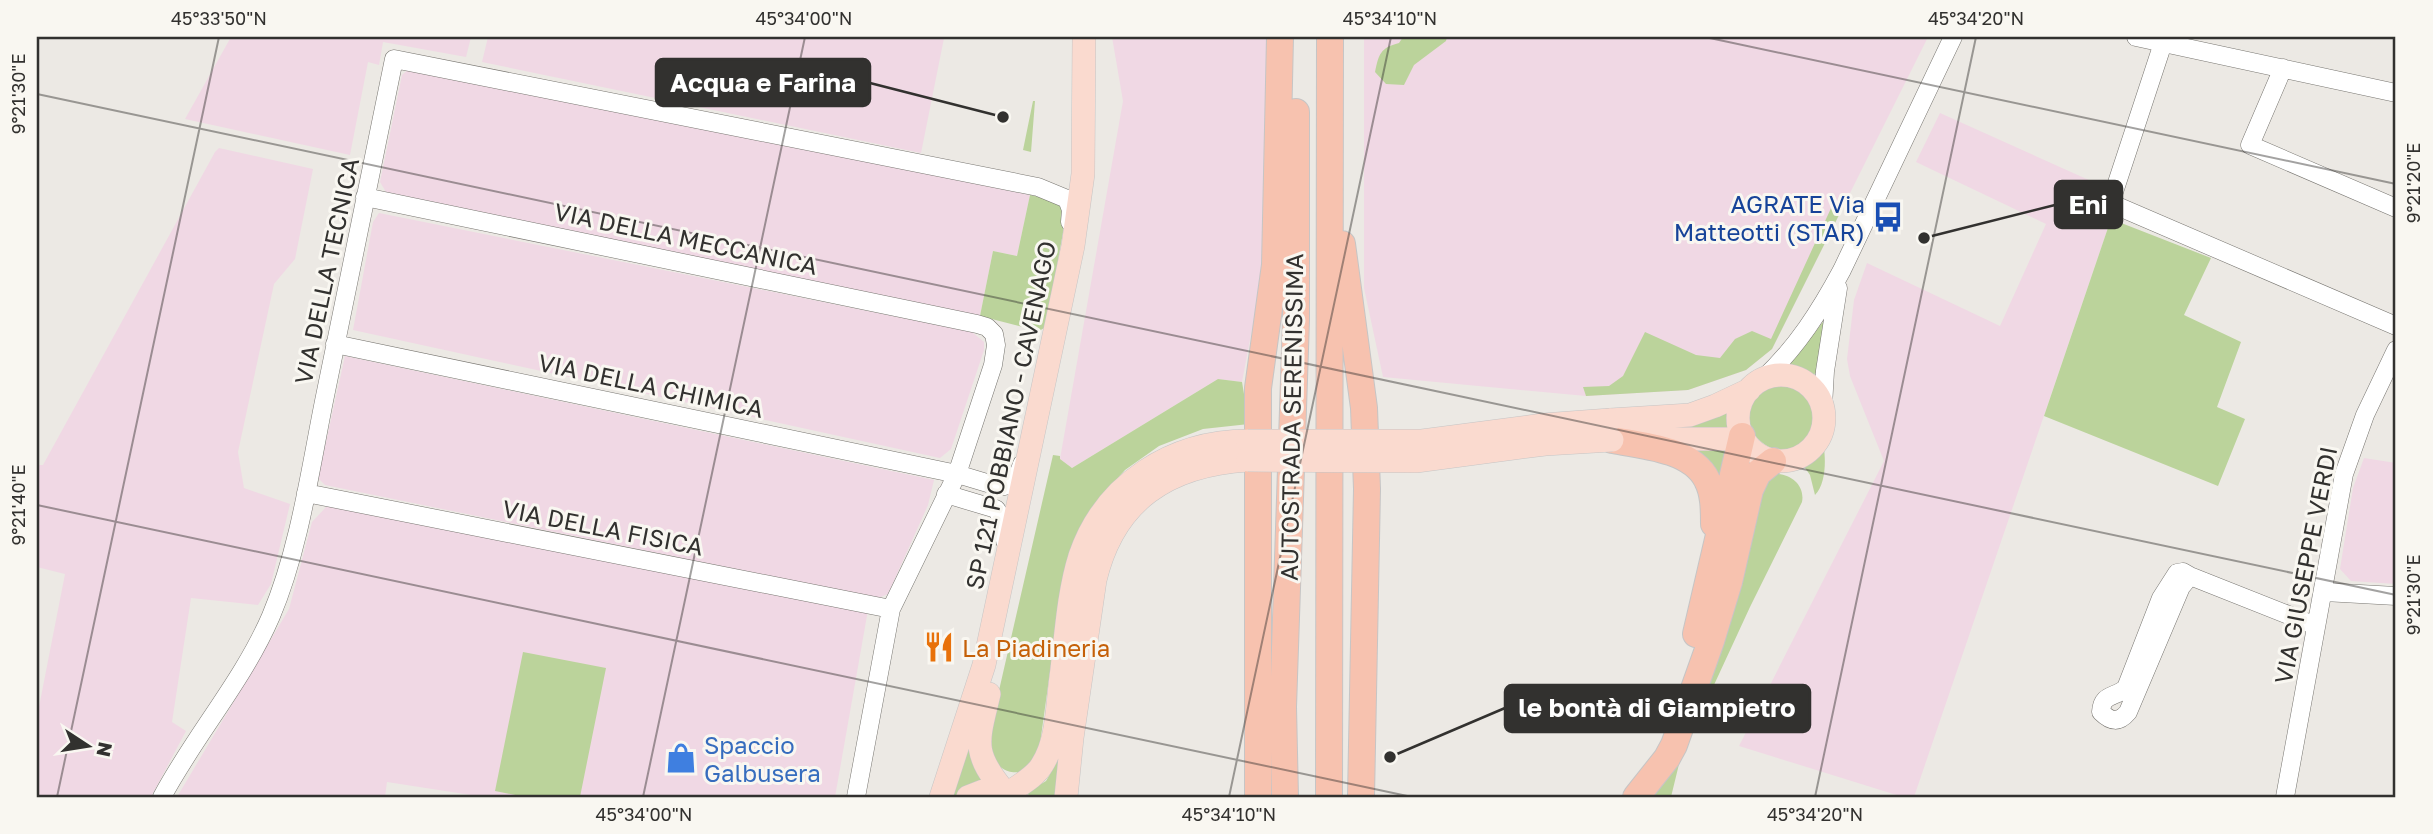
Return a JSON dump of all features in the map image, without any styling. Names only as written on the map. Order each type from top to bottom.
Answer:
[{"type":"highway","points":[[1258,797],[1258,388],[1275,265],[1279,37]]},
{"type":"highway","name":"AUTOSTRADA SERENISSIMA","points":[[1285,797],[1283,707],[1296,320],[1296,37]]},
{"type":"highway","name":"AUTOSTRADA SERENISSIMA","points":[[1329,797],[1330,37]]},
{"type":"highway","points":[[1329,148],[1364,408],[1367,489],[1361,797]]},
{"type":"highway","points":[[1611,430],[1644,445],[1681,457],[1704,474],[1709,482],[1714,510],[1712,565]]},
{"type":"highway","points":[[1674,745],[1742,438]]},
{"type":"highway","points":[[1636,797],[1674,745],[1729,582],[1750,490],[1758,473],[1773,461]]},
{"type":"main road","name":"SP 121 POBBIANO - CAVENAGO","points":[[941,797],[982,671],[1003,575],[1011,492],[1033,437],[1062,303],[1081,198],[1084,37]]},
{"type":"main road","name":"SP 121 POBBIANO - CAVENAGO","points":[[1011,793],[984,766],[979,745],[1077,305],[1090,231],[1096,158],[1096,37]]},
{"type":"main road","points":[[968,797],[986,790],[1011,793],[1036,773],[1045,760],[1050,747],[1078,564],[1087,540],[1102,514],[1130,482],[1159,462],[1205,445],[1248,451],[1407,461],[1556,443],[1690,415],[1715,406],[1756,384],[1781,374],[1799,378],[1814,389],[1823,406],[1824,425],[1816,445],[1796,459],[1773,461],[1756,453],[1742,438],[1739,412],[1756,384]]},
{"type":"main road","points":[[1611,430],[1742,438]]},
{"type":"main road","points":[[1066,797],[1074,716],[1095,580],[1112,533],[1129,510],[1143,497],[1179,474],[1248,451]]},
{"type":"main road","points":[[1006,622],[1005,607],[1024,517],[1023,508],[1011,492]]},
{"type":"street","points":[[1756,384],[1805,334],[1842,270],[1953,37]]},
{"type":"street","points":[[1937,71],[1965,37]]},
{"type":"street","points":[[2136,37],[2396,93]]},
{"type":"street","points":[[2163,43],[2111,201],[2117,206],[2396,326]]},
{"type":"street","name":"VIA DELLA TECNICA","points":[[162,797],[194,742],[238,677],[267,625],[287,569],[306,493],[394,59],[1038,187]]},
{"type":"street","points":[[2283,68],[2250,145],[2396,208]]},
{"type":"street","points":[[1038,187],[1059,187],[1073,181],[1078,167],[1084,123]]},
{"type":"street","points":[[1038,187],[1064,197],[1071,210],[1062,303]]},
{"type":"street","name":"VIA DELLA MECCANICA","points":[[365,197],[987,327],[994,334],[996,345],[993,365],[957,474]]},
{"type":"street","points":[[1823,406],[1825,371],[1842,270]]},
{"type":"street","name":"VIA DELLA CHIMICA","points":[[335,344],[957,474],[1011,492]]},
{"type":"street","name":"VIA GIUSEPPE VERDI","points":[[2285,797],[2346,465],[2365,415],[2396,350]]},
{"type":"street","points":[[856,797],[891,609],[957,474]]},
{"type":"street","name":"VIA DELLA FISICA","points":[[306,493],[891,609]]},
{"type":"street","points":[[946,494],[992,507],[1003,517],[1007,530],[1003,575]]},
{"type":"street","points":[[2190,576],[2181,587],[2127,712],[2123,718],[2115,721],[2108,719],[2101,712],[2104,699],[2109,695],[2119,694],[2126,688],[2161,598],[2177,573],[2190,576],[2316,626]]},
{"type":"street","points":[[2324,592],[2396,596]]},
{"type":"shaded area","points":[[231,37],[471,37],[466,57],[383,42],[379,65],[368,62],[350,155],[185,119]]},
{"type":"shaded area","points":[[488,37],[944,38],[921,153],[482,62]]},
{"type":"shaded area","points":[[1112,37],[1267,37],[1265,260],[1242,382],[1218,379],[1072,468],[1060,459],[1123,101]]},
{"type":"shaded area","points":[[1364,37],[1928,37],[1772,349],[1746,370],[1688,390],[1586,396],[1383,377],[1364,288]]},
{"type":"shaded area","points":[[410,68],[1030,195],[1017,256],[993,251],[980,316],[386,192],[380,182],[402,75]]},
{"type":"shaded area","points":[[1940,113],[2100,185],[2094,210],[2111,219],[1914,797],[1903,797],[1739,746],[1884,461],[1850,376],[1847,359],[1854,300],[1867,263],[2000,326],[2046,224],[1916,162]]},
{"type":"shaded area","points":[[219,148],[313,169],[295,259],[274,284],[238,452],[244,488],[290,504],[271,584],[258,605],[191,598],[172,722],[186,731],[151,797],[37,797],[37,717],[65,574],[37,567],[37,465],[43,465]]},
{"type":"shaded area","points":[[379,213],[972,332],[984,342],[984,350],[951,449],[940,458],[353,330],[373,222]]},
{"type":"shaded area","points":[[345,356],[934,480],[928,505],[888,594],[878,598],[325,485],[318,478]]},
{"type":"shaded area","points":[[2364,458],[2396,463],[2396,584],[2351,581],[2340,569],[2353,488]]},
{"type":"shaded area","points":[[327,506],[868,610],[835,797],[484,797],[387,782],[385,797],[177,797],[289,609],[312,522]]},
{"type":"green space","points":[[1403,37],[1447,37],[1446,41],[1414,65],[1404,85],[1386,84],[1375,72],[1378,61],[1384,50],[1399,43]]},
{"type":"green space","points":[[1035,101],[1031,152],[1023,150]]},
{"type":"green space","points":[[1030,195],[1060,201],[1066,216],[1046,327],[1039,331],[980,316],[993,251],[1017,256]]},
{"type":"green space","points":[[1832,206],[1841,211],[1772,349],[1746,370],[1688,390],[1586,396],[1583,387],[1609,386],[1623,376],[1645,332],[1696,355],[1720,358],[1735,339],[1752,331],[1771,339]]},
{"type":"green space","points":[[2111,219],[2211,258],[2184,315],[2241,342],[2217,407],[2245,419],[2218,486],[2044,416]]},
{"type":"green space","points":[[1826,318],[1817,371],[1813,376],[1790,364]]},
{"type":"green space","points":[[1218,379],[1242,382],[1249,424],[1203,429],[1159,446],[1125,470],[1097,501],[1076,537],[1064,571],[1039,751],[1023,772],[1004,769],[994,758],[992,750],[992,721],[1053,455],[1060,456],[1060,459],[1072,468]]},
{"type":"green space","points":[[1775,384],[1793,388],[1807,397],[1814,412],[1811,430],[1799,446],[1785,451],[1770,448],[1757,438],[1749,425],[1748,410],[1755,396]]},
{"type":"green space","points":[[1730,408],[1730,432],[1669,432],[1712,419]]},
{"type":"green space","points":[[1675,442],[1729,443],[1722,499]]},
{"type":"green space","points":[[1824,449],[1824,474],[1815,495],[1810,475],[1803,465]]},
{"type":"green space","points":[[1778,474],[1797,483],[1802,491],[1802,502],[1689,739],[1680,760],[1671,797],[1653,797],[1672,771],[1758,492]]},
{"type":"green space","points":[[523,652],[606,668],[580,797],[525,797],[495,791]]},
{"type":"green space","points":[[972,737],[987,782],[959,797],[951,797]]},
{"type":"green space","points":[[1057,762],[1064,763],[1061,797],[1032,797],[1026,793],[1046,781]]},
{"type":"place","name":"Acqua e Farina","points":[[1003,117]]},
{"type":"place","name":"AGRATE Via Matteotti (STAR)","points":[[1888,217]]},
{"type":"place","name":"Eni","points":[[1924,238]]},
{"type":"place","name":"La Piadineria","points":[[939,647]]},
{"type":"place","name":"le bontà di Giampietro","points":[[1390,757]]},
{"type":"place","name":"Spaccio Galbusera","points":[[681,758]]}]
